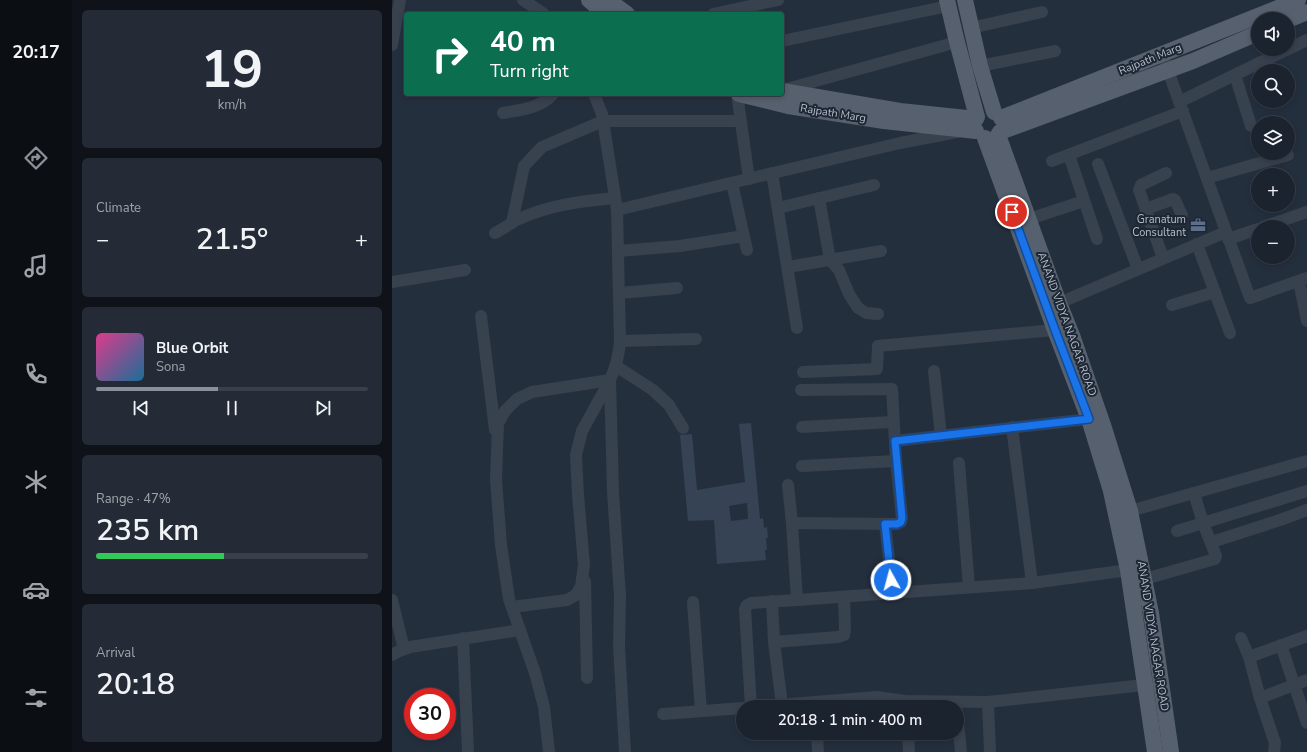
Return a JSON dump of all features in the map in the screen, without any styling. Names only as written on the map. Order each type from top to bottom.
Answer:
[{"type":"main road","points":[[589,0],[603,12]]},
{"type":"main road","points":[[608,0],[624,12]]},
{"type":"main road","name":"ANAND VIDYA NAGAR ROAD","points":[[965,0],[980,66],[986,126],[1029,219],[1086,374],[1130,511],[1138,572],[1144,685],[1155,752]]},
{"type":"main road","name":"Rajpath Marg","points":[[784,91],[986,126],[1298,0]]},
{"type":"main road","name":"ANAND VIDYA NAGAR ROAD","points":[[948,3],[957,42],[1055,330],[1089,419],[1110,491],[1151,612],[1160,684],[1171,752]]},
{"type":"main road","points":[[1295,17],[1307,12]]},
{"type":"main road","name":"Rajpath Marg","points":[[746,96],[788,106],[884,121],[986,126],[1193,62],[1251,36]]},
{"type":"street","points":[[392,45],[401,21],[400,0]]},
{"type":"street","points":[[523,0],[541,12]]},
{"type":"street","points":[[722,12],[778,0]]},
{"type":"street","points":[[784,41],[948,3]]},
{"type":"street","points":[[971,28],[1042,12]]},
{"type":"street","points":[[1295,46],[1307,40]]},
{"type":"street","points":[[784,90],[957,42]]},
{"type":"street","points":[[980,66],[1055,52]]},
{"type":"street","points":[[1162,54],[1250,298],[1303,280],[1307,322]]},
{"type":"street","points":[[1052,161],[1181,106],[1235,75],[1274,56]]},
{"type":"street","points":[[1235,75],[1251,126]]},
{"type":"street","points":[[503,113],[529,109],[548,100],[551,96]]},
{"type":"street","points":[[587,678],[584,565],[576,455],[582,431],[616,366],[619,355],[620,341],[617,210],[602,114],[595,96]]},
{"type":"street","points":[[738,96],[748,179]]},
{"type":"street","points":[[512,224],[524,166],[542,147],[603,121],[741,121]]},
{"type":"street","points":[[617,210],[900,143],[986,126]]},
{"type":"street","points":[[1068,155],[1097,239]]},
{"type":"street","points":[[1207,178],[1270,160]]},
{"type":"street","points":[[1098,164],[1138,269]]},
{"type":"street","points":[[772,173],[797,328]]},
{"type":"street","points":[[1163,258],[1139,190],[1141,184],[1166,173]]},
{"type":"street","points":[[732,183],[747,250]]},
{"type":"street","points":[[778,208],[874,184]]},
{"type":"street","points":[[495,233],[518,219],[558,206],[582,201],[615,198]]},
{"type":"street","points":[[819,198],[830,260],[839,270],[849,294],[858,308],[866,313],[878,314]]},
{"type":"street","points":[[1146,209],[1173,199],[1175,200],[1182,215]]},
{"type":"street","points":[[1029,219],[1084,201]]},
{"type":"street","points":[[1284,220],[1307,212]]},
{"type":"street","points":[[1059,303],[1197,244],[1227,235],[1251,230]]},
{"type":"street","points":[[618,250],[680,246],[744,236]]},
{"type":"street","points":[[1197,244],[1230,334]]},
{"type":"street","points":[[788,267],[881,251]]},
{"type":"street","points":[[392,282],[465,270]]},
{"type":"street","points":[[619,293],[676,288]]},
{"type":"street","points":[[1172,305],[1214,292]]},
{"type":"street","points":[[481,316],[497,441]]},
{"type":"street","points":[[803,372],[877,369],[878,346],[1055,330]]},
{"type":"street","points":[[620,341],[696,339]]},
{"type":"street","points":[[616,366],[653,390],[669,405],[683,428]]},
{"type":"street","points":[[934,371],[942,436]]},
{"type":"street","points":[[549,752],[544,707],[535,673],[509,599],[501,545],[496,480],[498,424],[505,411],[517,399],[532,392],[610,380]]},
{"type":"street","points":[[610,380],[613,492],[620,596],[619,646],[625,752]]},
{"type":"street","points":[[792,523],[897,524],[901,522],[902,518],[896,461],[892,389],[801,390]]},
{"type":"street","points":[[895,441],[1089,419]]},
{"type":"street","points":[[802,427],[893,422]]},
{"type":"street","points":[[1012,427],[1032,583]]},
{"type":"street","points":[[802,466],[896,461]]},
{"type":"street","points":[[1130,511],[1307,461]]},
{"type":"street","points":[[959,463],[969,587]]},
{"type":"street","points":[[788,485],[797,600]]},
{"type":"street","points":[[1177,531],[1307,491]]},
{"type":"street","points":[[751,700],[745,609],[747,605],[751,603],[1032,583],[1138,572],[1212,561],[1216,556],[1212,542],[1203,523],[1194,493]]},
{"type":"street","points":[[1212,542],[1307,510]]},
{"type":"street","points":[[885,524],[893,594]]},
{"type":"street","points":[[512,607],[567,600],[576,595],[581,586],[584,565]]},
{"type":"street","points":[[774,642],[838,638],[844,635],[844,597]]},
{"type":"street","points":[[392,600],[404,649]]},
{"type":"street","points":[[772,601],[774,642],[781,700]]},
{"type":"street","points":[[693,602],[701,711]]},
{"type":"street","points":[[392,655],[410,647],[520,630]]},
{"type":"street","points":[[1249,657],[1307,636]]},
{"type":"street","points":[[463,638],[468,752]]},
{"type":"street","points":[[1241,638],[1249,657],[1274,742],[1274,752]]},
{"type":"street","points":[[1281,645],[1307,723]]},
{"type":"street","points":[[1260,698],[1307,680]]},
{"type":"street","points":[[964,706],[1160,684]]},
{"type":"street","points":[[854,700],[878,697],[890,700]]},
{"type":"street","points":[[988,702],[990,752]]},
{"type":"street","points":[[663,714],[736,708]]},
{"type":"street","points":[[817,740],[818,752]]},
{"type":"street","points":[[908,740],[909,752]]},
{"type":"street","points":[[960,740],[961,752]]},
{"type":"building","points":[[751,423],[760,519],[763,518],[764,528],[767,527],[768,538],[766,538],[766,560],[717,564],[714,520],[688,521],[680,435],[692,434],[697,490],[745,482],[739,424]],"holes":[[[747,503],[748,519],[731,521],[729,506]]]},
{"type":"place","name":"Granatum Consultant","points":[[1198,225]]},
{"type":"route","points":[[891,580],[885,524],[897,524],[901,522],[902,518],[895,441],[1089,419],[1012,212]]}]
